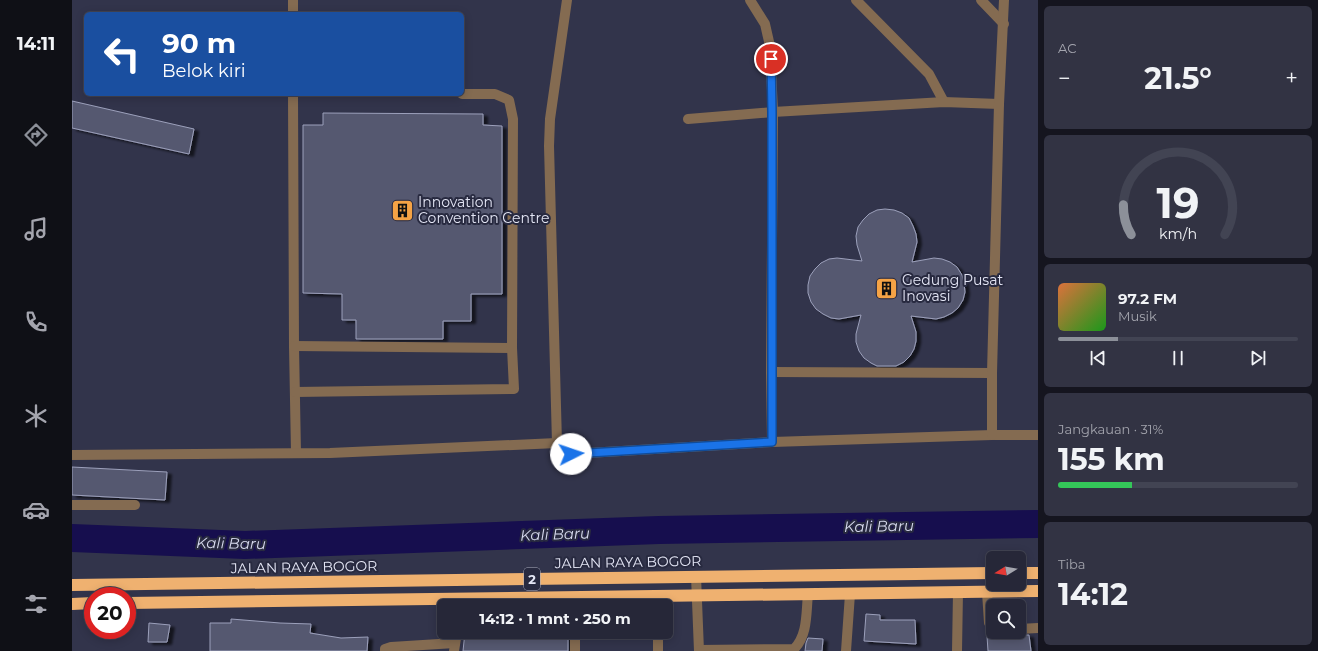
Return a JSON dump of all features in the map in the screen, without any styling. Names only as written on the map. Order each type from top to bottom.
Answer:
[{"type":"highway","points":[[1026,573],[1038,572]]},
{"type":"highway","name":"JALAN RAYA BOGOR","points":[[72,585],[986,573]]},
{"type":"highway","name":"2","points":[[672,599],[697,596],[1038,591]]},
{"type":"highway","name":"2","points":[[136,603],[437,602]]},
{"type":"highway","points":[[72,604],[84,603]]},
{"type":"street","points":[[293,0],[293,12]]},
{"type":"street","points":[[567,0],[550,119],[549,146],[557,443],[563,451],[571,454],[772,442],[992,435],[1038,435]]},
{"type":"street","points":[[750,0],[765,24],[770,46],[772,112],[772,442]]},
{"type":"street","points":[[856,0],[929,74],[944,102]]},
{"type":"street","points":[[981,0],[1004,24]]},
{"type":"street","points":[[992,435],[992,373],[999,104],[1004,0]]},
{"type":"street","points":[[295,392],[514,389],[512,348],[512,112],[509,100],[495,94],[464,94]]},
{"type":"street","points":[[293,96],[296,453]]},
{"type":"street","points":[[688,119],[772,112],[944,102],[999,104]]},
{"type":"street","points":[[294,346],[512,348]]},
{"type":"street","points":[[771,372],[992,373]]},
{"type":"street","points":[[72,456],[330,453],[557,443]]},
{"type":"street","points":[[72,505],[135,504]]},
{"type":"street","points":[[696,576],[699,650],[794,649],[800,642],[806,624],[808,594]]},
{"type":"street","points":[[957,651],[958,592]]},
{"type":"street","points":[[987,592],[987,599]]},
{"type":"street","points":[[846,651],[850,594]]},
{"type":"street","points":[[1026,629],[1038,628]]},
{"type":"street","points":[[575,639],[575,651]]},
{"type":"street","points":[[658,639],[658,651]]},
{"type":"street","points":[[385,651],[385,649],[391,647],[454,647]]},
{"type":"building","points":[[72,101],[194,129],[189,154],[72,128]]},
{"type":"building","name":"Innovation Convention Centre","points":[[323,113],[483,114],[483,125],[502,126],[502,294],[471,294],[471,321],[443,321],[443,339],[356,339],[356,320],[342,320],[342,294],[303,293],[303,125],[323,125]]},
{"type":"building","name":"Gedung Pusat Inovasi","points":[[885,209],[902,213],[909,218],[916,234],[917,242],[912,262],[934,258],[950,262],[957,267],[962,275],[965,292],[963,300],[958,308],[944,317],[936,319],[911,316],[916,332],[914,349],[904,362],[896,366],[877,366],[864,358],[859,351],[856,342],[856,334],[861,315],[839,319],[831,318],[816,309],[811,302],[808,293],[810,276],[821,263],[829,259],[837,258],[862,261],[857,245],[856,236],[858,227],[869,214],[877,210]]},
{"type":"building","points":[[72,467],[167,472],[165,500],[72,495]]},
{"type":"building","points":[[866,614],[880,615],[880,620],[915,620],[916,644],[864,641]]},
{"type":"building","points":[[231,619],[311,624],[310,633],[341,638],[368,637],[367,651],[210,651],[210,623],[231,623]]},
{"type":"building","points":[[149,623],[170,625],[167,642],[148,642]]},
{"type":"building","points":[[1026,635],[1029,635],[1031,651],[988,651],[987,639],[1026,639]]},
{"type":"building","points":[[808,638],[823,639],[822,651],[805,651]]},
{"type":"building","points":[[464,639],[568,639],[568,651],[463,651]]},
{"type":"waterway","name":"Kali Baru","points":[[72,538],[245,545],[659,530],[1038,524]]},
{"type":"place","name":"Innovation Convention Centre","points":[[402,210]]},
{"type":"place","name":"Gedung Pusat Inovasi","points":[[886,288]]},
{"type":"route","points":[[571,454],[772,442],[771,59]]}]
